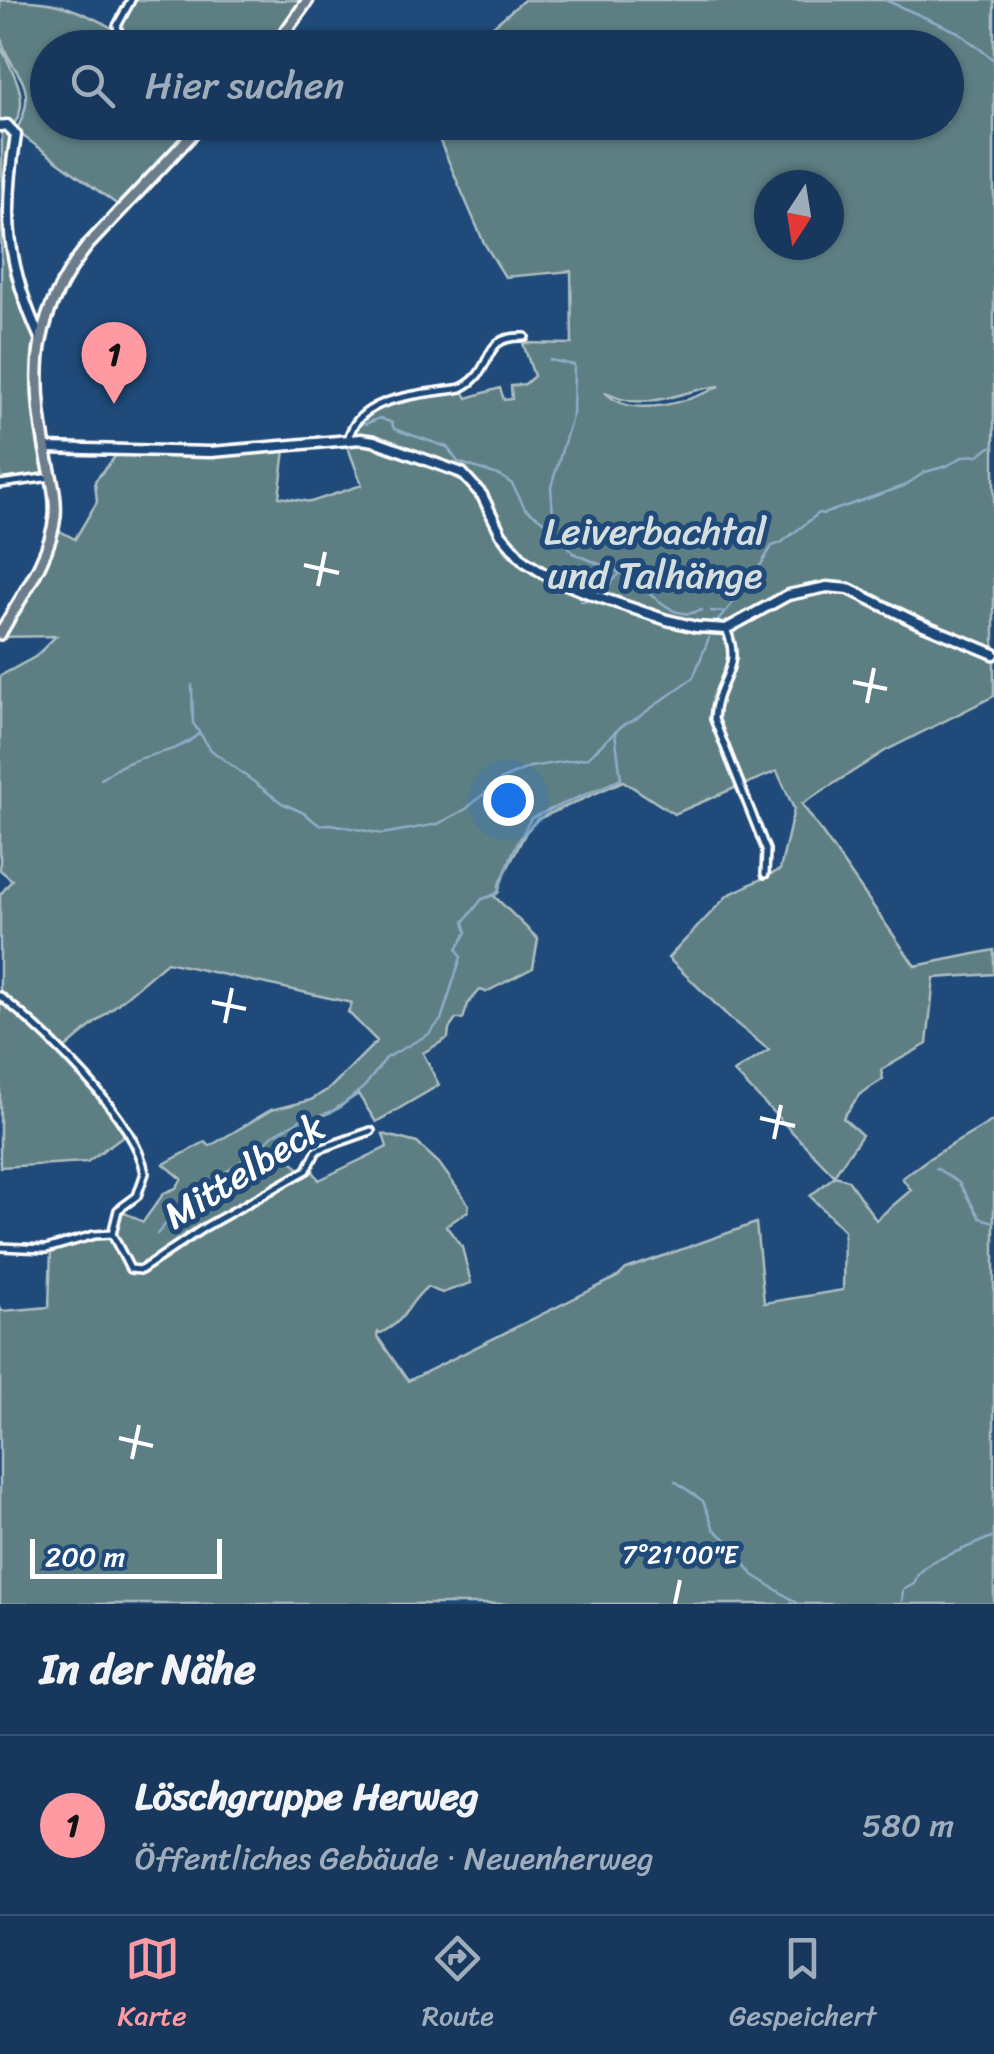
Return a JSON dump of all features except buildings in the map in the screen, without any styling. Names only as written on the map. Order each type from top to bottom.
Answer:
[{"type":"main road","points":[[287,30],[308,0]]},
{"type":"main road","points":[[0,634],[49,540],[56,507],[37,388],[40,338],[49,306],[71,266],[187,140]]},
{"type":"street","points":[[118,30],[131,0]]},
{"type":"street","points":[[0,126],[7,125],[16,135],[8,184],[11,252],[40,338]]},
{"type":"street","points":[[348,440],[368,410],[384,402],[461,388],[484,371],[496,343],[509,336],[525,337]]},
{"type":"street","points":[[45,448],[211,452],[348,440],[374,442],[462,473],[482,495],[508,545],[549,578],[667,620],[710,629],[726,628],[788,595],[838,587],[863,594],[914,621],[994,654]]},
{"type":"street","points":[[0,484],[51,477]]},
{"type":"street","points":[[726,628],[734,659],[718,697],[716,727],[766,850],[766,874]]},
{"type":"street","points":[[0,996],[63,1050],[128,1132],[143,1165],[144,1180],[136,1196],[118,1210],[112,1234],[46,1249],[0,1248]]},
{"type":"street","name":"Mittelbeck","points":[[112,1234],[130,1269],[141,1270],[205,1227],[307,1170],[317,1150],[371,1131]]},
{"type":"green space","points":[[0,0],[58,5],[112,28],[132,0],[307,0],[285,30],[30,30],[30,140],[187,140],[122,208],[16,131],[24,114],[25,89],[0,33]]},
{"type":"green space","name":"Leiverbachtal und Talhänge","points":[[524,0],[994,0],[994,650],[900,612],[850,586],[788,593],[721,627],[733,658],[718,695],[714,722],[737,787],[674,814],[623,781],[538,819],[526,832],[499,892],[493,895],[538,939],[533,968],[486,992],[480,990],[468,1004],[463,1019],[456,1019],[449,1029],[448,1038],[423,1053],[439,1085],[376,1122],[358,1094],[331,1112],[308,1119],[318,1137],[288,1155],[301,1172],[188,1233],[133,1270],[135,1272],[311,1168],[319,1180],[387,1147],[383,1134],[417,1143],[439,1163],[469,1205],[468,1211],[446,1226],[462,1247],[471,1283],[442,1293],[427,1287],[397,1322],[378,1332],[408,1381],[619,1276],[626,1269],[756,1223],[764,1303],[843,1290],[844,1230],[810,1196],[835,1176],[848,1180],[876,1220],[911,1190],[902,1178],[994,1120],[994,1604],[0,1604],[0,1308],[3,1311],[49,1307],[51,1250],[113,1232],[121,1211],[143,1222],[164,1193],[176,1188],[182,1179],[164,1164],[205,1142],[210,1146],[271,1110],[311,1100],[330,1088],[377,1041],[348,1012],[352,1003],[167,962],[63,1050],[0,995],[0,895],[12,880],[0,870],[0,676],[35,657],[56,636],[0,637],[54,528],[75,539],[97,502],[95,481],[119,452],[213,456],[285,450],[279,497],[311,502],[362,485],[347,445],[396,452],[433,465],[463,484],[483,509],[506,551],[546,579],[508,540],[484,494],[464,470],[352,434],[372,411],[399,399],[462,389],[467,398],[500,388],[504,400],[512,399],[511,386],[525,384],[534,376],[523,343],[572,344],[571,271],[505,277],[484,243],[439,140],[964,140],[964,30],[488,30]],"holes":[[[720,386],[678,402],[630,405],[605,392],[619,399],[648,401]]]},
{"type":"green space","points":[[0,45],[20,94],[14,124],[0,122]]},
{"type":"green space","points":[[2,126],[13,132],[10,252],[38,340],[36,362],[50,476],[0,483]]},
{"type":"green space","points":[[836,589],[994,661],[994,696],[885,751],[802,804],[915,966],[994,950],[994,974],[934,978],[927,1044],[881,1070],[883,1079],[859,1095],[843,1118],[862,1135],[834,1175],[734,1072],[769,1050],[668,958],[728,895],[780,870],[794,809],[777,771],[743,785],[715,719],[719,697],[737,658],[731,632],[781,601]]},
{"type":"green space","points":[[0,997],[43,1032],[127,1133],[87,1162],[0,1167]]},
{"type":"waterway","points":[[885,0],[953,30]]},
{"type":"waterway","points":[[964,37],[994,60]]},
{"type":"waterway","points":[[550,360],[574,365],[573,413],[551,487],[551,525]]},
{"type":"waterway","points":[[365,424],[380,418],[392,423],[394,429],[447,447],[458,462],[501,476],[512,484],[525,508],[558,531],[573,553],[635,579],[674,611],[688,614],[702,610]]},
{"type":"waterway","points":[[717,622],[751,581],[772,546],[819,513],[904,486],[925,472],[964,456],[978,455],[994,445]]},
{"type":"waterway","points":[[602,592],[622,571]]},
{"type":"waterway","points":[[581,601],[590,601]]},
{"type":"waterway","points":[[711,611],[724,612]]},
{"type":"waterway","points":[[192,685],[193,723],[211,750],[282,803],[319,825],[382,834],[438,824],[466,809],[502,779],[530,767],[587,758],[623,725],[693,678],[709,638]]},
{"type":"waterway","points":[[157,1234],[187,1199],[273,1135],[304,1118],[322,1116],[339,1108],[365,1086],[386,1058],[429,1034],[441,1020],[461,957],[457,949],[467,932],[464,922],[482,899],[497,894],[531,818],[621,779],[615,732]]},
{"type":"waterway","points":[[101,779],[123,765],[174,748],[198,734]]},
{"type":"waterway","points":[[936,1168],[959,1183],[980,1218],[994,1222]]},
{"type":"waterway","points":[[675,1481],[703,1501],[714,1529],[731,1544],[753,1575],[799,1604]]},
{"type":"waterway","points":[[902,1601],[903,1590],[914,1584],[918,1574],[932,1562],[994,1536]]},
{"type":"place","name":"Löschgruppe Herweg","points":[[114,404]]}]
